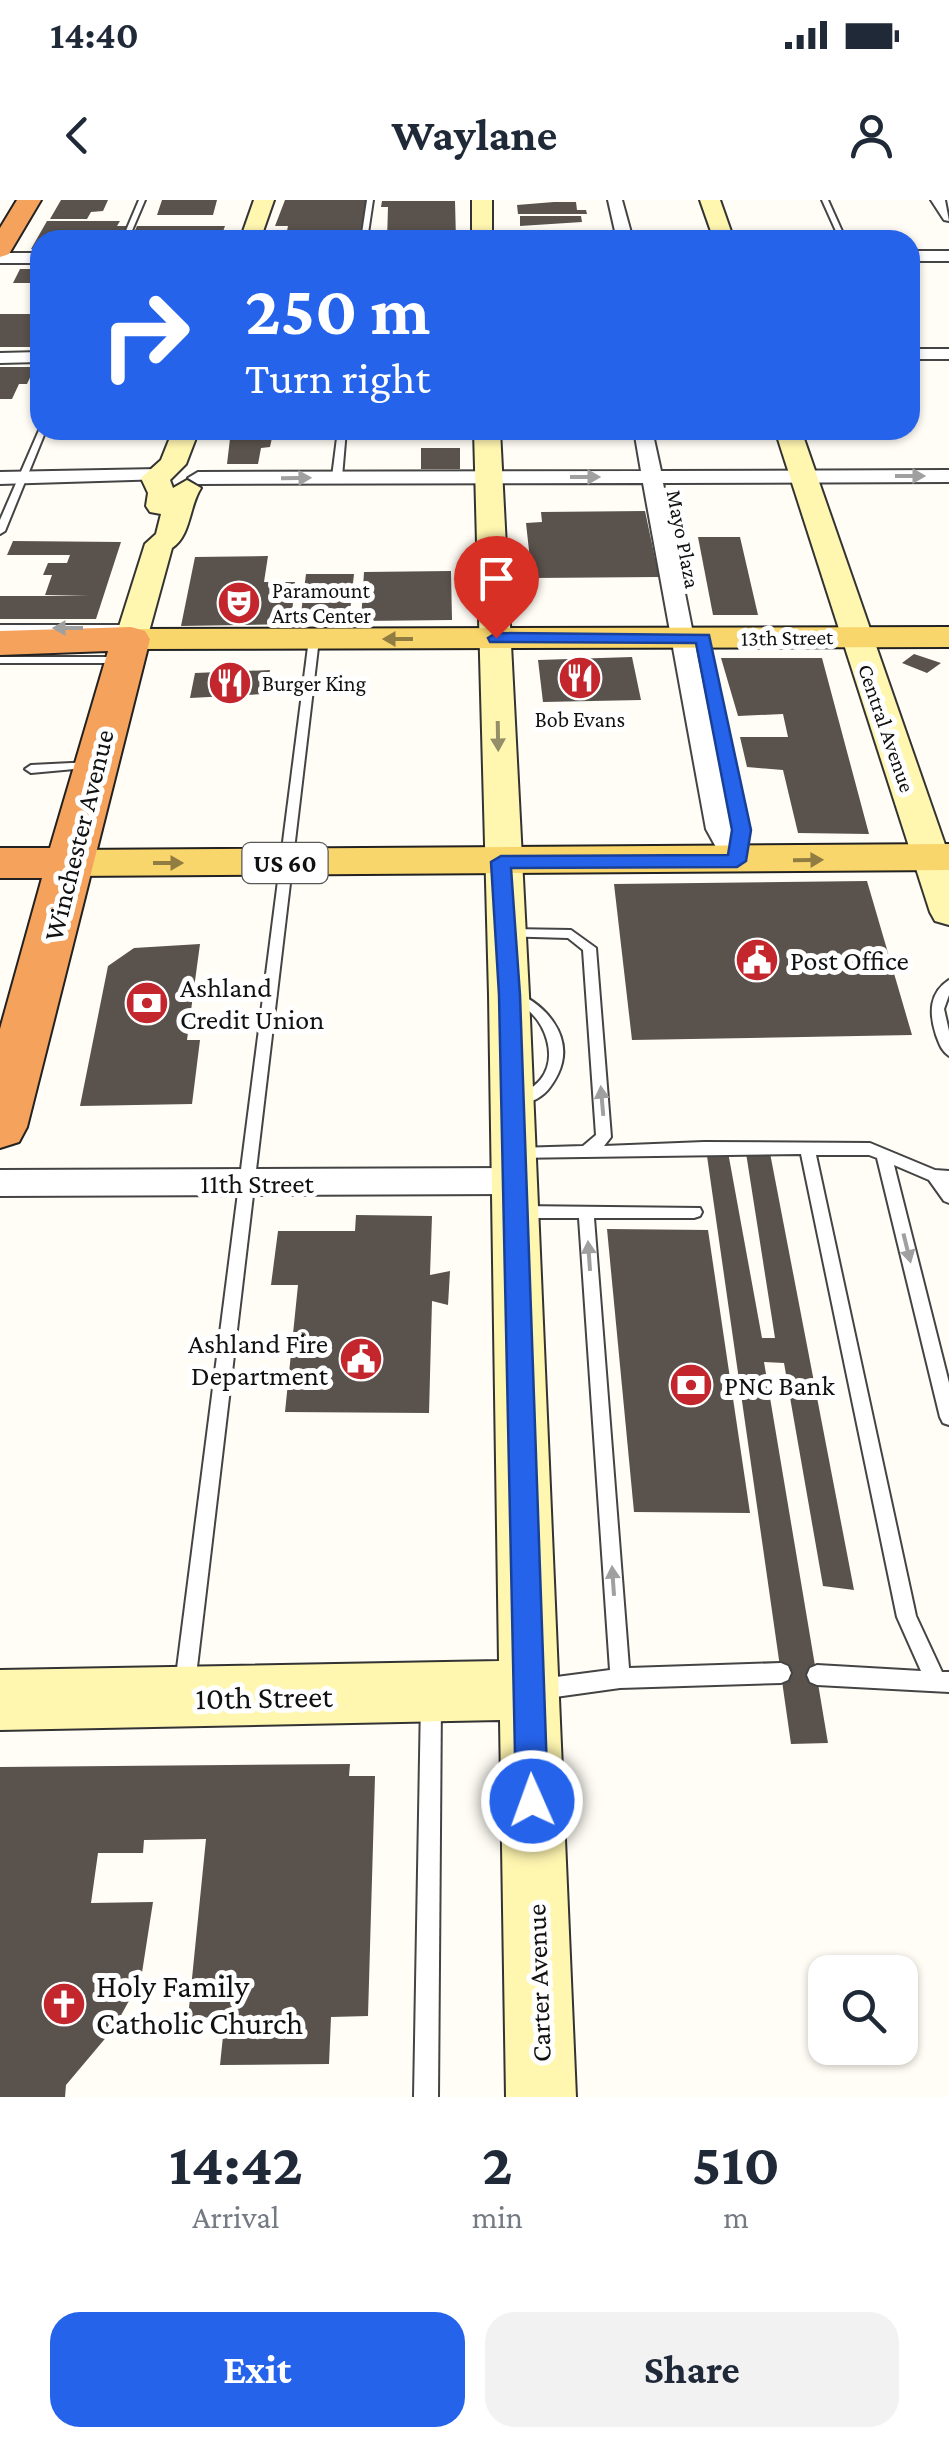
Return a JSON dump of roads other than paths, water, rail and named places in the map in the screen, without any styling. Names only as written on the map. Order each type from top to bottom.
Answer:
[{"type":"highway","points":[[0,249],[29,200]]},
{"type":"highway","name":"13th Street","points":[[0,643],[131,643]]},
{"type":"highway","name":"Winchester Avenue","points":[[0,1127],[131,643]]},
{"type":"highway","points":[[0,863],[70,863]]},
{"type":"main road","name":"13th Street","points":[[131,643],[949,637]]},
{"type":"main road","name":"US 60","points":[[70,863],[737,861],[940,856]]},
{"type":"street","points":[[241,230],[251,200]]},
{"type":"street","points":[[254,230],[264,200]]},
{"type":"street","points":[[482,200],[482,230]]},
{"type":"street","points":[[599,200],[604,227]]},
{"type":"street","points":[[616,200],[623,230]]},
{"type":"street","points":[[710,200],[720,230]]},
{"type":"street","points":[[938,200],[949,217]]},
{"type":"street","points":[[920,256],[949,256]]},
{"type":"street","points":[[0,258],[30,258]]},
{"type":"street","points":[[920,354],[949,354]]},
{"type":"street","points":[[0,358],[30,357]]},
{"type":"street","name":"Winchester Avenue","points":[[168,480],[182,440]]},
{"type":"street","name":"Winchester Avenue","points":[[168,480],[190,458],[196,440]]},
{"type":"street","name":"Carter Avenue","points":[[487,440],[509,995],[541,2097]]},
{"type":"street","name":"Mayo Plaza","points":[[647,440],[662,477],[693,638],[719,829],[737,861]]},
{"type":"street","name":"Mayo Plaza","points":[[662,477],[663,440]]},
{"type":"street","name":"Central Avenue","points":[[791,440],[856,637],[940,856],[949,912]]},
{"type":"street","points":[[10,478],[949,476]]},
{"type":"street","name":"Winchester Avenue","points":[[131,643],[158,544],[169,538],[181,495],[168,480]]},
{"type":"street","name":"11th Street","points":[[0,1183],[248,1184],[513,1162]]},
{"type":"street","name":"10th Street","points":[[0,1700],[528,1690]]},
{"type":"lane","points":[[129,230],[142,200]]},
{"type":"lane","points":[[366,230],[370,200]]},
{"type":"lane","points":[[824,200],[839,230]]},
{"type":"lane","points":[[0,532],[10,478],[35,440]]},
{"type":"lane","points":[[337,477],[341,440]]},
{"type":"lane","points":[[0,628],[131,643]]},
{"type":"lane","points":[[183,1698],[314,639]]},
{"type":"lane","points":[[0,660],[131,643]]},
{"type":"lane","points":[[31,768],[95,765]]},
{"type":"lane","points":[[506,933],[572,934],[589,948],[604,1137],[586,1152]]},
{"type":"lane","points":[[949,984],[937,999],[936,1008],[949,1051]]},
{"type":"lane","points":[[807,1149],[907,1617],[943,1681]]},
{"type":"lane","points":[[513,1162],[586,1152],[870,1149],[942,1176],[949,1197]]},
{"type":"lane","points":[[883,1153],[949,1417]]},
{"type":"lane","points":[[513,1162],[586,1212],[694,1212]]},
{"type":"lane","points":[[586,1212],[620,1678]]},
{"type":"lane","points":[[528,1690],[620,1678],[781,1673]]},
{"type":"lane","points":[[816,1675],[943,1681]]},
{"type":"lane","points":[[426,2097],[432,1694]]},
{"type":"place","name":"Paramount Arts Center","points":[[239,603]]},
{"type":"place","name":"Bob Evans","points":[[580,678]]},
{"type":"place","name":"Burger King","points":[[230,683]]},
{"type":"place","name":"Post Office","points":[[757,960]]},
{"type":"place","name":"Ashland Credit Union","points":[[147,1003]]},
{"type":"place","name":"Ashland Fire Department","points":[[361,1359]]},
{"type":"place","name":"PNC Bank","points":[[691,1385]]},
{"type":"place","name":"Holy Family Catholic Church","points":[[64,2004]]}]
